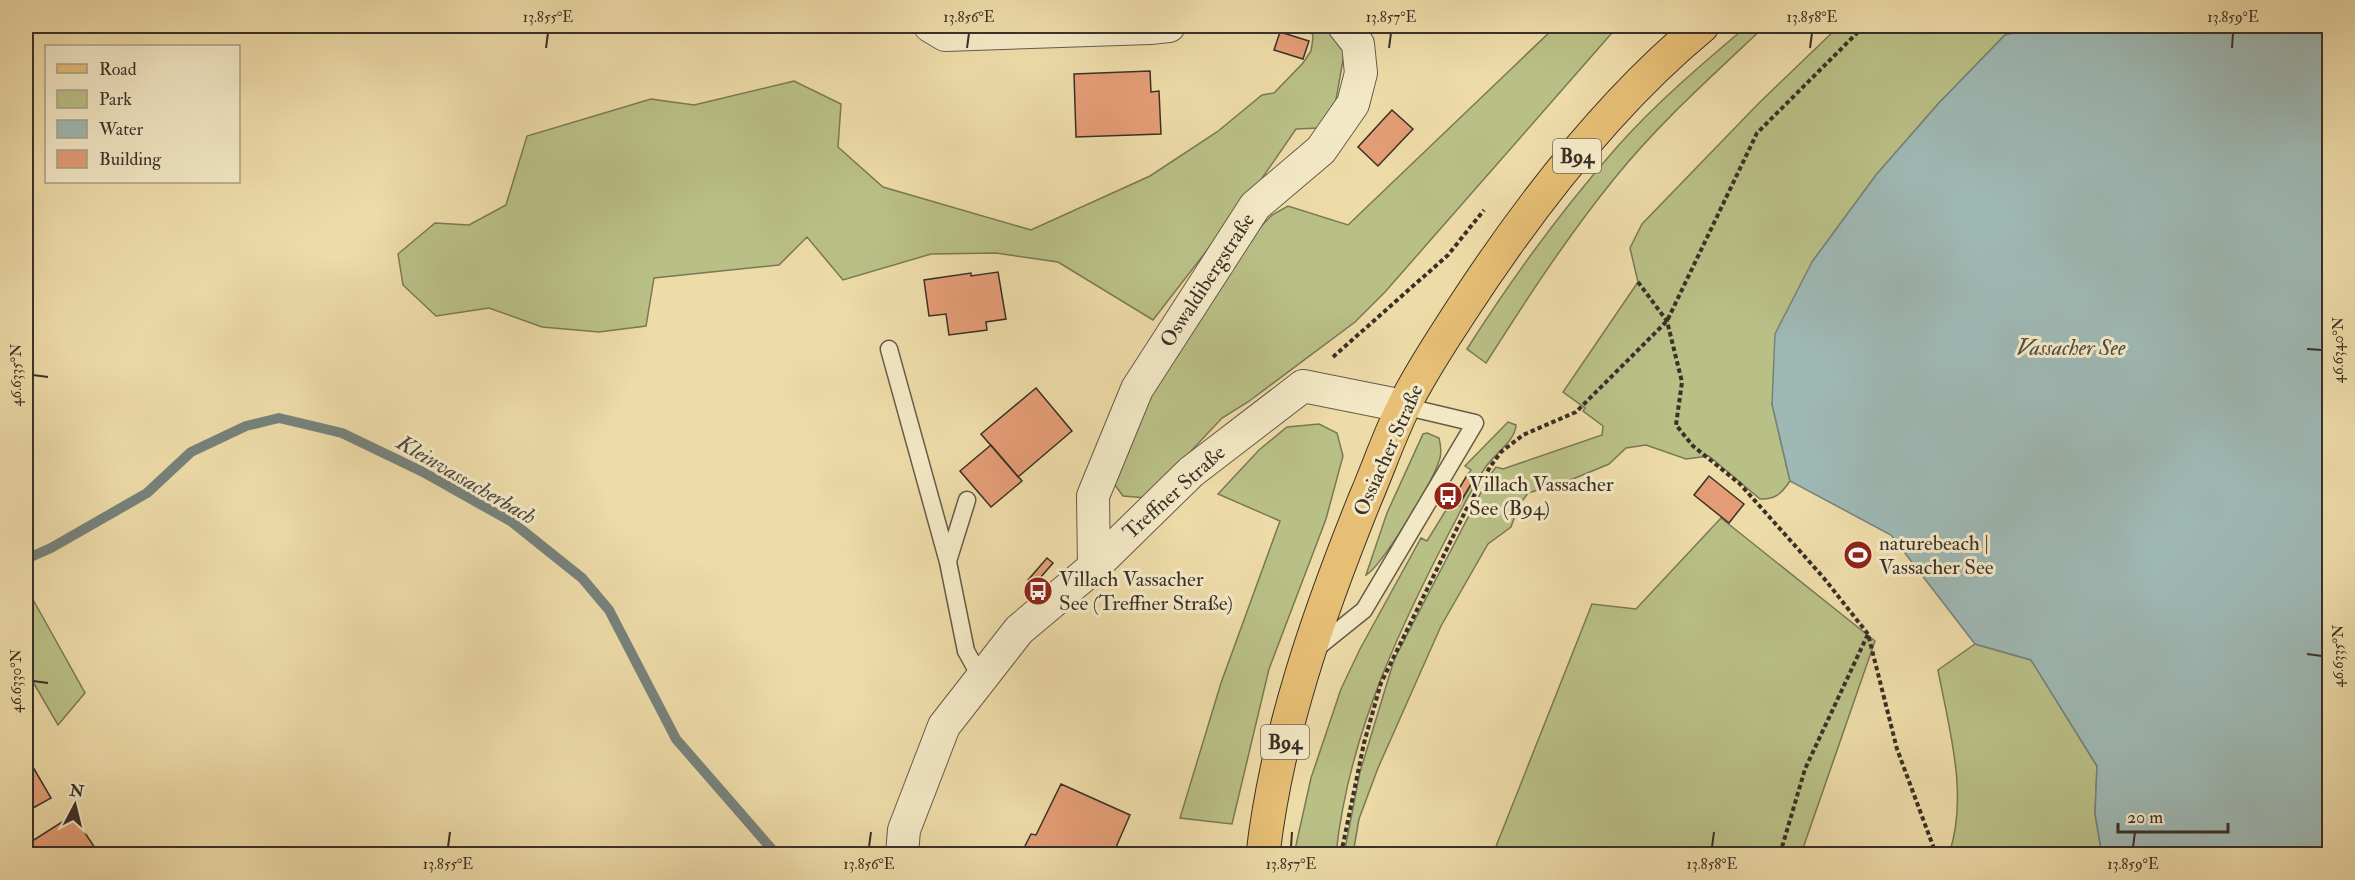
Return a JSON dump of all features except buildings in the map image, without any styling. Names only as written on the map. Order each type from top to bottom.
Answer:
[{"type":"main road","name":"Ossiacher Straße","points":[[1263,855],[1280,761],[1308,655],[1339,563],[1403,406],[1492,263],[1567,167],[1659,63],[1702,26]]},
{"type":"street","points":[[930,26],[945,35],[1169,26]]},
{"type":"street","name":"Oswaldibergstraße","points":[[1094,567],[1093,496],[1137,388],[1255,206],[1321,150],[1353,104],[1361,73],[1358,44],[1344,26]]},
{"type":"street","points":[[1303,386],[1403,406]]},
{"type":"street","name":"Treffner Straße","points":[[902,855],[904,830],[944,726],[1018,630],[1094,567],[1191,472],[1303,386]]},
{"type":"lane","points":[[889,350],[948,562],[966,651],[981,678]]},
{"type":"lane","points":[[1308,655],[1364,610],[1474,423],[1403,406]]},
{"type":"lane","points":[[948,562],[968,500]]},
{"type":"path","points":[[1341,855],[1364,743],[1381,683],[1460,520],[1490,467],[1501,452],[1523,435],[1576,412],[1667,321],[1757,133],[1864,26]]},
{"type":"path","points":[[1303,386],[1336,353],[1448,255],[1492,201]]},
{"type":"path","points":[[1638,282],[1667,321],[1682,382],[1676,425],[1693,446],[1740,484],[1824,577],[1868,634],[1897,749],[1936,855]]},
{"type":"path","points":[[1780,855],[1805,769],[1868,634]]},
{"type":"green space","points":[[1311,26],[1329,26],[1345,49],[1335,105],[1319,128],[1296,129],[1256,187],[1153,320],[1058,262],[996,253],[931,254],[843,280],[807,237],[779,265],[654,278],[646,326],[599,332],[542,327],[489,308],[436,316],[403,285],[398,254],[435,223],[469,225],[506,205],[527,136],[651,99],[694,105],[794,81],[841,104],[838,147],[883,187],[1031,230],[1150,176],[1217,132],[1262,95],[1274,93],[1303,63],[1311,51],[1313,38]]},
{"type":"green space","points":[[1556,26],[1618,26],[1385,292],[1355,322],[1248,402],[1222,418],[1147,498],[1123,496],[1110,478],[1114,442],[1210,280],[1272,215],[1288,206],[1348,225]]},
{"type":"green space","points":[[1747,26],[1765,26],[1706,81],[1631,158],[1563,246],[1486,363],[1467,349],[1538,245],[1617,147],[1663,99]]},
{"type":"green space","points":[[1839,26],[2044,26],[2005,35],[1938,104],[1876,175],[1812,262],[1772,404],[1790,481],[1784,489],[1774,497],[1760,499],[1709,456],[1686,459],[1646,445],[1626,448],[1609,464],[1568,481],[1528,493],[1518,507],[1511,527],[1488,544],[1441,626],[1378,768],[1359,819],[1353,854],[1344,854],[1360,772],[1394,660],[1490,475],[1496,467],[1503,469],[1602,435],[1603,426],[1583,411],[1585,408],[1563,392],[1638,282],[1630,248],[1642,224],[1759,103]]},
{"type":"green space","points":[[1508,422],[1516,425],[1515,431],[1485,468],[1466,501],[1418,594],[1382,677],[1353,764],[1336,854],[1294,854],[1311,778],[1341,689],[1360,649],[1421,538],[1427,541],[1451,502],[1459,506],[1473,481],[1466,477],[1471,470],[1465,466]]},
{"type":"green space","points":[[1319,424],[1337,433],[1343,456],[1326,519],[1269,669],[1232,824],[1180,818],[1221,683],[1280,521],[1218,494],[1259,450],[1287,427]]},
{"type":"green space","points":[[1427,433],[1439,438],[1440,441],[1441,456],[1435,471],[1395,540],[1366,575],[1387,513],[1423,434]]},
{"type":"green space","points":[[1721,518],[1875,641],[1801,854],[1493,854],[1592,604],[1636,609]]},
{"type":"green space","points":[[26,587],[85,693],[58,725],[26,670]]},
{"type":"green space","points":[[1975,644],[2031,660],[2097,766],[2095,814],[2102,854],[1949,854],[1955,832],[1957,786],[1952,739],[1938,670]]},
{"type":"water","name":"Vassacher See","points":[[2044,26],[2329,26],[2329,854],[2102,854],[2095,814],[2097,766],[2031,660],[1975,644],[1891,535],[1790,481],[1772,404],[1775,334],[1812,262],[1876,175],[1938,104],[2005,35]]},
{"type":"waterway","name":"Kleinvassacherbach","points":[[26,559],[51,548],[147,493],[191,452],[246,426],[279,418],[342,433],[423,472],[512,522],[582,578],[609,610],[676,739],[776,854]]},
{"type":"place","name":"Villach Vassacher See (B94)","points":[[1448,496]]},
{"type":"place","name":"naturebeach | Vassacher See","points":[[1858,555]]},
{"type":"place","name":"Villach Vassacher See (Treffner Straße)","points":[[1038,591]]}]
